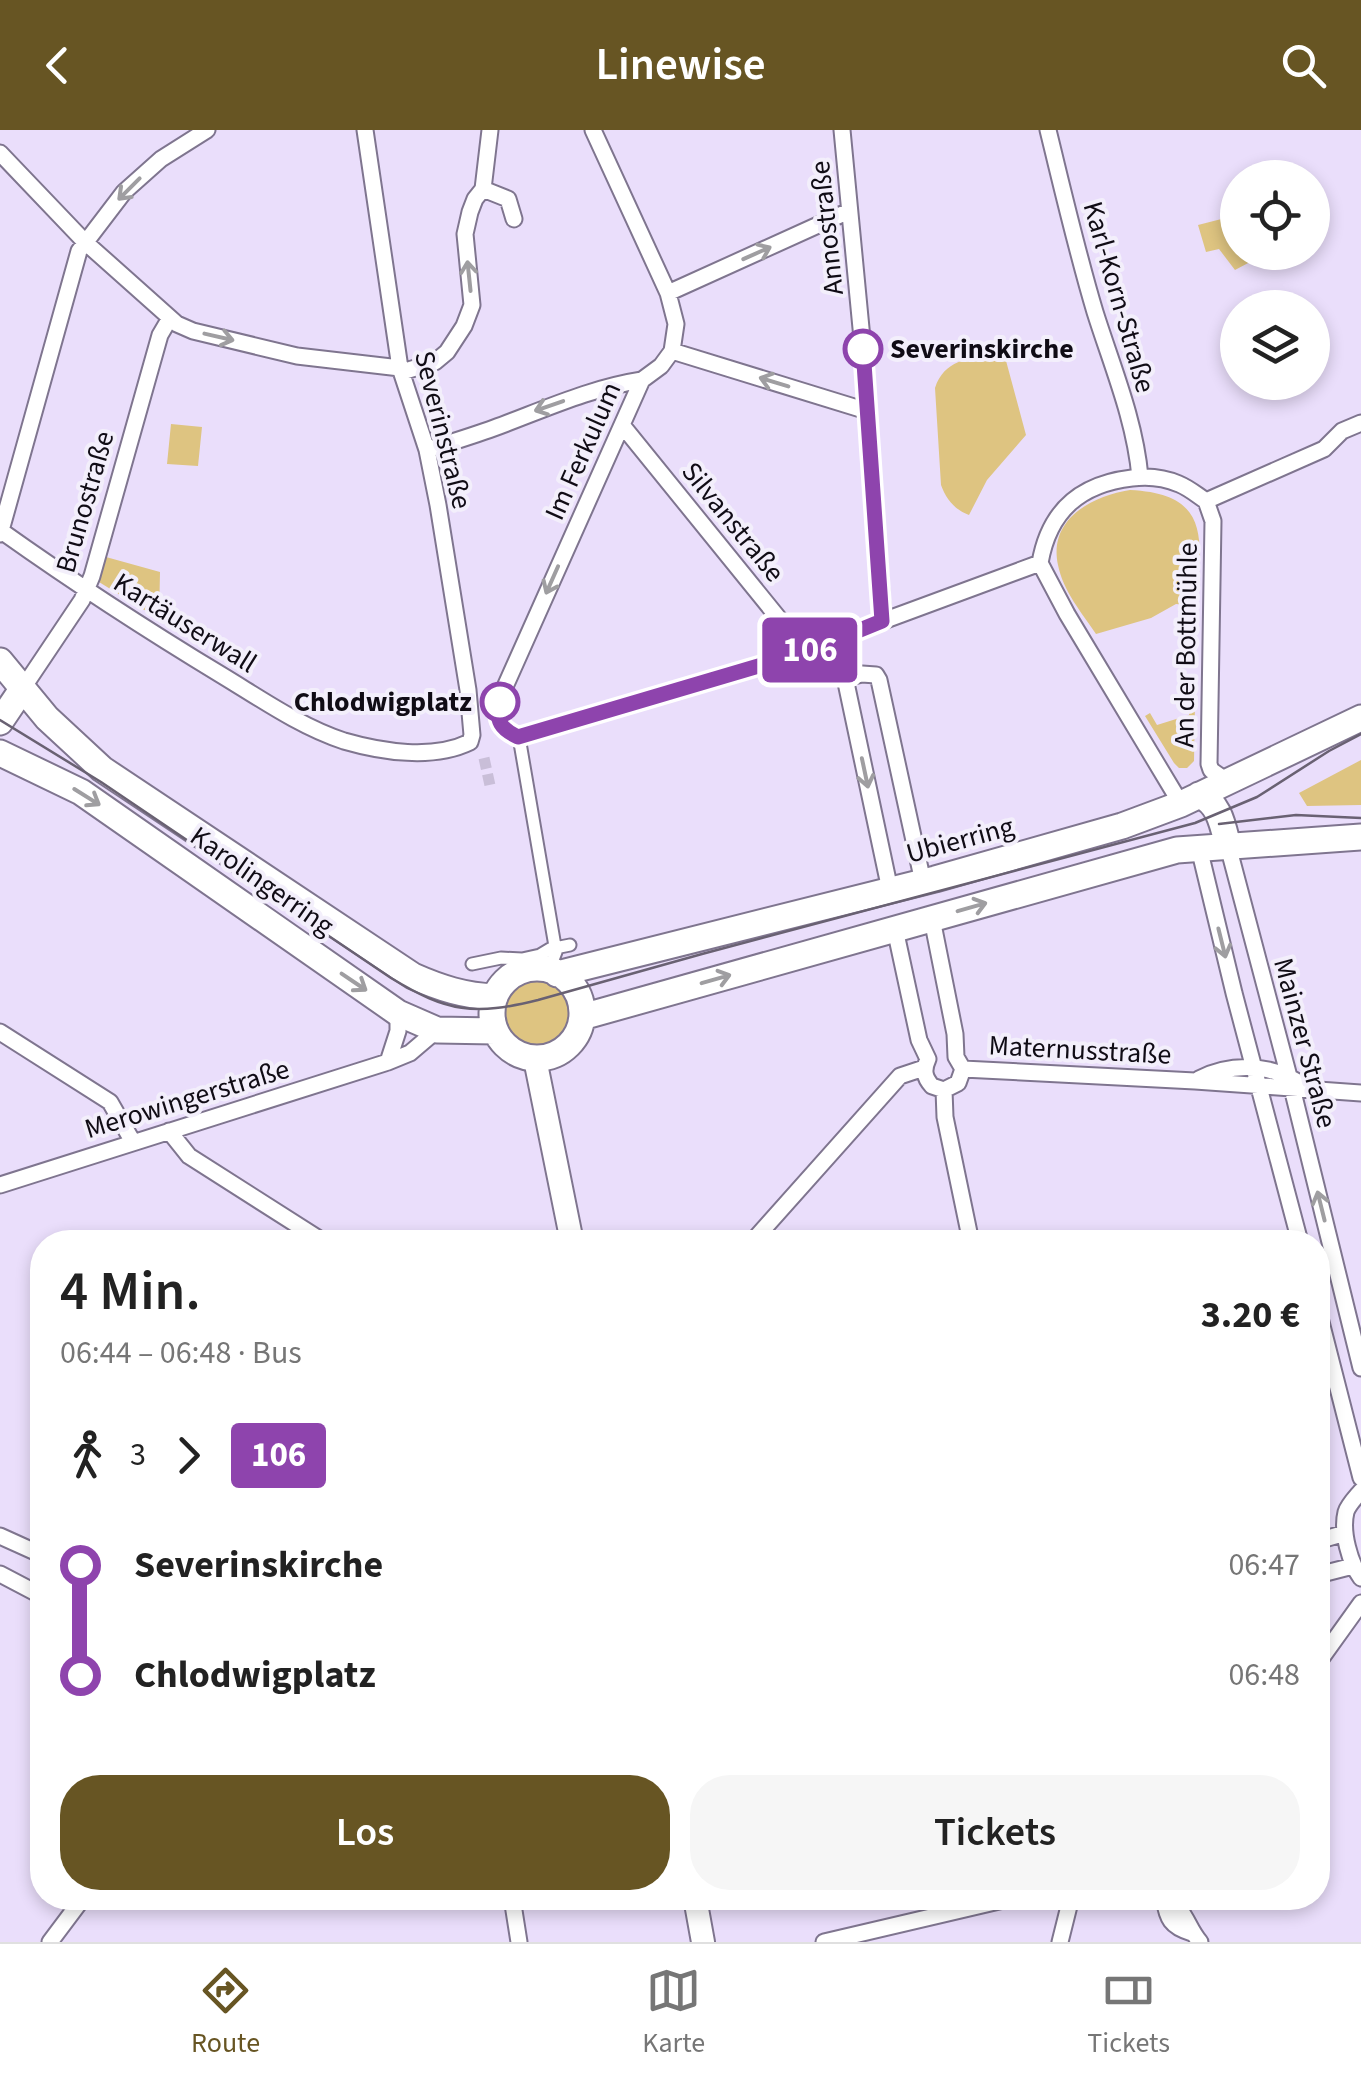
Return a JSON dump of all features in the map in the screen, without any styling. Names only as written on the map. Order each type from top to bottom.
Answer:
[{"type":"main road","name":"Karolingerring","points":[[0,661],[42,712],[102,770],[412,976],[444,989],[495,997]]},
{"type":"main road","points":[[0,722],[22,688]]},
{"type":"main road","name":"Ubierring","points":[[554,964],[923,882],[1122,826],[1190,800],[1361,718]]},
{"type":"main road","name":"Karolingerring","points":[[2,752],[81,792],[398,1012],[437,1030],[495,1031]]},
{"type":"main road","points":[[1190,800],[1212,803],[1228,846]]},
{"type":"main road","points":[[582,1018],[1164,853],[1361,837]]},
{"type":"main road","points":[[554,964],[575,990],[582,1018],[567,1048],[535,1059],[514,1052],[495,1031],[495,997],[511,977],[554,964]]},
{"type":"main road","points":[[535,1059],[570,1230]]},
{"type":"main road","points":[[697,1910],[703,1942]]},
{"type":"street","points":[[1,532],[79,251],[124,192],[162,159],[207,130]]},
{"type":"street","name":"Severinstraße","points":[[365,130],[401,370],[427,450],[438,505],[468,690],[470,742]]},
{"type":"street","points":[[0,153],[86,242],[170,318],[193,331],[297,356],[401,370],[436,362],[447,352],[472,305],[465,234],[475,199],[483,188],[490,130]]},
{"type":"street","points":[[593,130],[668,294],[676,324],[672,350],[867,411]]},
{"type":"street","name":"Annostraße","points":[[842,130],[862,337],[882,621]]},
{"type":"street","name":"Karl-Korn-Straße","points":[[1048,130],[1088,287],[1138,453],[1140,477]]},
{"type":"street","points":[[483,188],[508,199],[514,220]]},
{"type":"street","points":[[668,294],[849,211]]},
{"type":"street","name":"Brunostraße","points":[[22,688],[82,600],[92,576],[160,334],[170,318]]},
{"type":"street","name":"Im Ferkulum","points":[[518,737],[498,721],[504,689],[642,380],[661,366],[672,350]]},
{"type":"street","points":[[427,450],[496,428],[544,407],[642,380]]},
{"type":"street","points":[[554,964],[518,737],[813,648],[1040,563],[1055,520],[1080,494],[1096,486],[1140,477],[1176,482],[1206,502],[1324,449],[1342,431],[1361,423]]},
{"type":"street","name":"Silvanstraße","points":[[622,424],[813,648],[845,678]]},
{"type":"street","name":"An der Bottmühle","points":[[1206,502],[1212,521],[1208,764],[1228,782]]},
{"type":"street","name":"Kartäuserwall","points":[[1,532],[86,591],[294,718],[341,740],[406,752],[441,750],[470,742]]},
{"type":"street","name":"An der Bottmühle","points":[[1040,563],[1068,614],[1190,800]]},
{"type":"street","points":[[890,890],[845,678],[870,674],[879,680],[923,882]]},
{"type":"street","name":"Mainzer Straße","points":[[1228,846],[1296,1084],[1329,1230]]},
{"type":"street","name":"Mainzer Straße","points":[[1199,848],[1297,1230]]},
{"type":"street","points":[[895,929],[928,1081],[944,1090],[958,1083],[960,1063],[932,919]]},
{"type":"street","points":[[554,964],[570,944]]},
{"type":"street","points":[[472,964],[501,958],[511,960],[521,953],[540,955],[554,964]]},
{"type":"street","points":[[388,1062],[398,1031],[398,1012]]},
{"type":"street","name":"Merowingerstraße","points":[[0,1185],[388,1062],[410,1053],[437,1030]]},
{"type":"street","points":[[0,1032],[110,1102],[133,1142]]},
{"type":"street","points":[[763,1230],[900,1076],[941,1052],[960,1063]]},
{"type":"street","name":"Maternusstraße","points":[[960,1063],[1259,1086],[1296,1084],[1361,1093]]},
{"type":"street","name":"Maternusstraße","points":[[1195,1080],[1234,1067],[1254,1068],[1296,1084]]},
{"type":"street","points":[[944,1090],[945,1117],[969,1230]]},
{"type":"street","points":[[169,1131],[189,1156],[303,1230]]},
{"type":"street","name":"Mainzer Straße","points":[[1330,1233],[1361,1368]]},
{"type":"street","points":[[1330,1357],[1361,1478]]},
{"type":"street","points":[[1330,1574],[1357,1572],[1346,1533],[1346,1510],[1361,1491]]},
{"type":"street","points":[[1330,1538],[1346,1533]]},
{"type":"street","points":[[0,1536],[30,1550]]},
{"type":"street","points":[[0,1574],[30,1590]]},
{"type":"street","points":[[1330,1647],[1361,1604]]},
{"type":"street","points":[[50,1942],[75,1910]]},
{"type":"street","points":[[514,1910],[520,1942]]},
{"type":"street","points":[[824,1942],[961,1910]]},
{"type":"street","points":[[1060,1942],[1068,1910]]},
{"type":"street","points":[[1166,1910],[1178,1929],[1196,1938]]},
{"type":"shaded area","points":[[1220,219],[1220,250],[1206,252],[1198,225]]},
{"type":"shaded area","points":[[993,352],[1005,357],[1026,435],[987,480],[969,515],[952,503],[941,485],[935,388],[951,366]]},
{"type":"shaded area","points":[[171,424],[202,427],[198,466],[167,464]]},
{"type":"shaded area","points":[[1130,490],[1176,501],[1189,512],[1199,542],[1197,606],[1176,604],[1151,618],[1096,634],[1060,575],[1060,535],[1066,523],[1088,504]]},
{"type":"shaded area","points":[[106,557],[160,572],[159,619],[99,582]]},
{"type":"shaded area","points":[[1191,702],[1195,702],[1194,761],[1187,768],[1179,768],[1145,716],[1150,713],[1157,725],[1189,715]]},
{"type":"shaded area","points":[[1361,760],[1361,805],[1307,806],[1299,793]]},
{"type":"shaded area","points":[[536,979],[561,989],[571,1014],[561,1039],[536,1049],[511,1039],[501,1014],[511,989]]},
{"type":"tunnel","points":[[484,758],[491,790]]},
{"type":"tram line","points":[[0,720],[101,782],[391,978],[445,1004],[478,1009],[538,1000],[1195,823],[1257,797],[1361,734]]},
{"type":"tram line","points":[[1219,824],[1296,815],[1361,818]]},
{"type":"bus line","name":"106","points":[[500,702],[498,721],[518,737],[806,652],[882,621],[863,349]]},
{"type":"place","name":"Severinskirche","points":[[863,349]]},
{"type":"place","name":"Chlodwigplatz","points":[[500,702]]}]
